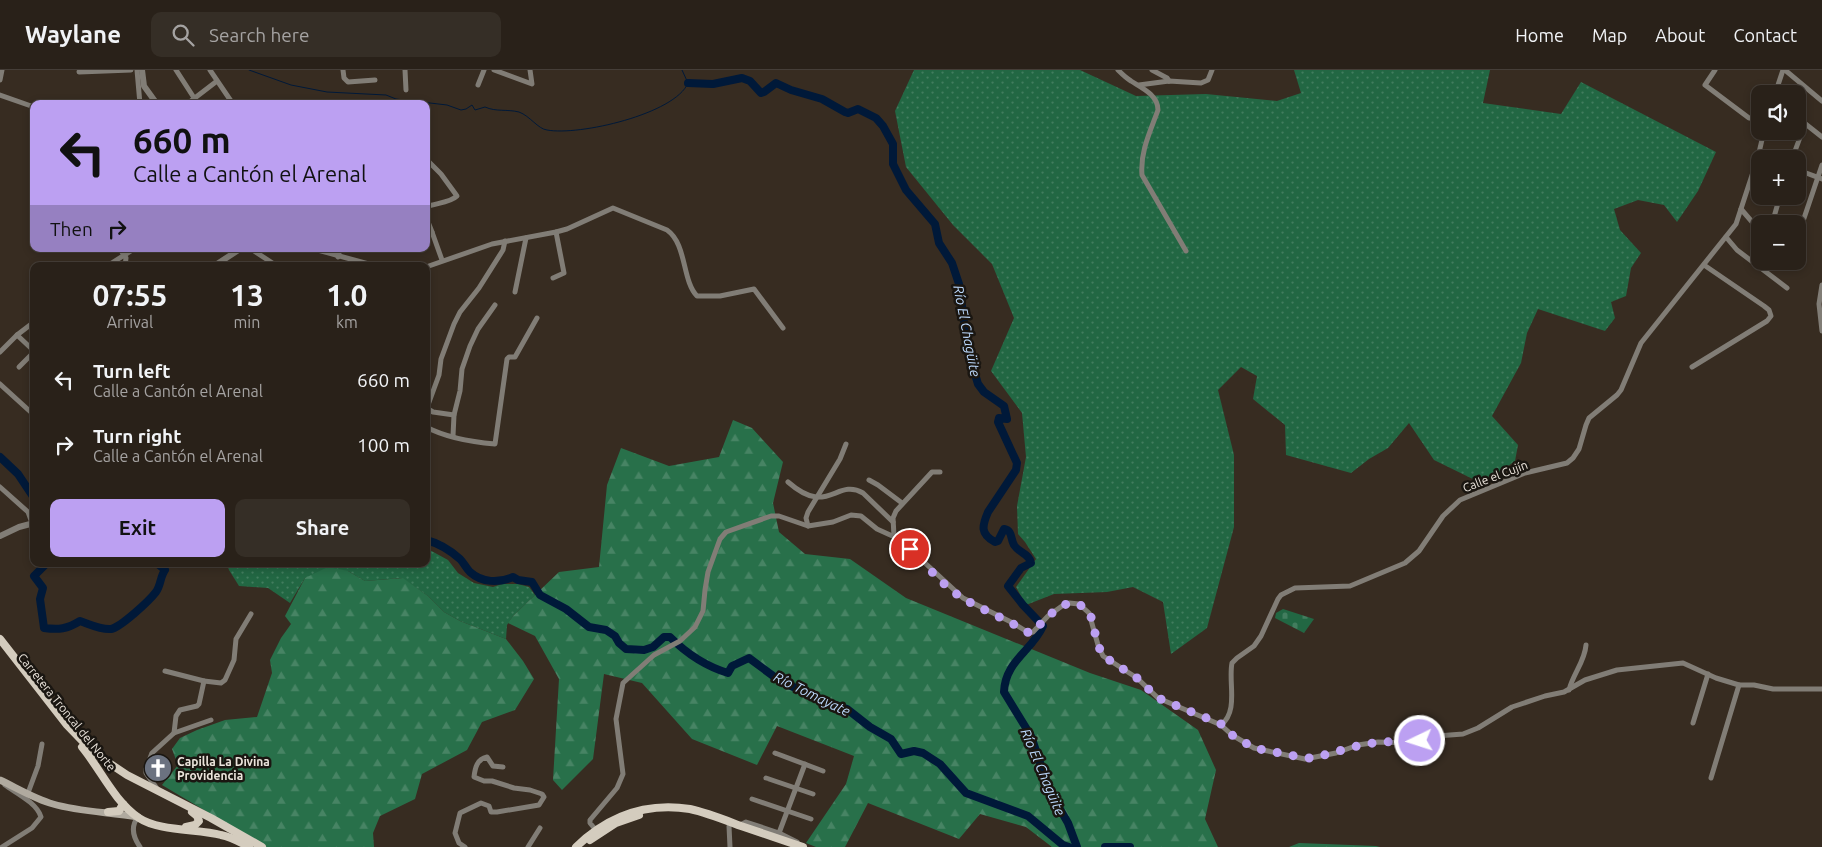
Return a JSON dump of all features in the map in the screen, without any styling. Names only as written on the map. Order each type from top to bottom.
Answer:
[{"type":"main road","name":"Carretera Troncal del Norte","points":[[0,639],[82,742],[114,768],[241,834],[262,847]]},
{"type":"main road","name":"Carretera Troncal del Norte","points":[[0,647],[94,762],[122,804],[138,817],[149,823],[234,838],[239,845],[249,847]]},
{"type":"main road","points":[[112,787],[111,778],[114,775],[119,775],[171,799]]},
{"type":"main road","points":[[0,782],[51,804],[138,817]]},
{"type":"main road","points":[[180,828],[195,825],[199,819],[181,803]]},
{"type":"main road","points":[[108,812],[120,810],[122,804]]},
{"type":"main road","points":[[583,847],[596,829],[618,817],[653,808],[691,810],[801,846]]},
{"type":"main road","points":[[576,847],[616,823],[634,816],[652,813],[689,814],[788,847]]},
{"type":"street","points":[[79,72],[131,70]]},
{"type":"street","points":[[137,70],[140,100]]},
{"type":"street","points":[[142,70],[144,86],[154,100]]},
{"type":"street","points":[[176,70],[195,100]]},
{"type":"street","points":[[210,70],[230,100]]},
{"type":"street","points":[[343,70],[344,78],[348,82],[375,80]]},
{"type":"street","points":[[405,70],[406,90]]},
{"type":"street","points":[[478,85],[484,70]]},
{"type":"street","points":[[494,70],[532,84],[530,70]]},
{"type":"street","points":[[1118,70],[1131,81],[1147,90],[1158,105],[1143,153],[1142,175],[1186,251]]},
{"type":"street","points":[[1152,70],[1169,81]]},
{"type":"street","points":[[1139,85],[1169,81],[1201,83],[1208,80],[1212,70]]},
{"type":"street","points":[[1715,70],[1705,85],[1751,118]]},
{"type":"street","points":[[1778,85],[1784,70],[1822,101]]},
{"type":"street","points":[[0,80],[1,71]]},
{"type":"street","points":[[197,100],[217,80]]},
{"type":"street","points":[[0,95],[30,106]]},
{"type":"street","points":[[1806,125],[1822,137]]},
{"type":"street","points":[[430,163],[441,174],[456,196],[453,200],[430,206]]},
{"type":"street","points":[[1806,215],[1820,178],[1822,165]]},
{"type":"street","points":[[1806,173],[1820,178]]},
{"type":"street","name":"Calle el Cujín","points":[[1221,724],[1224,723],[1232,704],[1232,663],[1236,658],[1254,646],[1261,636],[1279,596],[1295,588],[1350,586],[1405,564],[1419,551],[1443,516],[1460,500],[1525,473],[1564,465],[1571,460],[1579,449],[1590,418],[1619,393],[1641,343],[1739,218],[1751,184]]},
{"type":"street","points":[[430,265],[471,250],[504,241],[556,232],[613,208],[667,230],[674,236],[691,286],[696,295],[710,298],[754,289],[783,328]]},
{"type":"street","points":[[1741,209],[1751,221]]},
{"type":"street","points":[[553,278],[564,272],[556,232]]},
{"type":"street","points":[[430,234],[442,260]]},
{"type":"street","points":[[1726,237],[1737,250],[1787,288]]},
{"type":"street","points":[[515,292],[526,238]]},
{"type":"street","points":[[430,401],[434,392],[441,358],[454,324],[460,312],[479,288],[503,250],[504,241]]},
{"type":"street","points":[[122,252],[127,262]]},
{"type":"street","points":[[114,262],[130,252]]},
{"type":"street","points":[[220,262],[235,252]]},
{"type":"street","points":[[256,252],[271,262]]},
{"type":"street","points":[[323,252],[359,262]]},
{"type":"street","points":[[338,257],[339,252]]},
{"type":"street","points":[[1692,367],[1767,322],[1771,316],[1769,310],[1764,306],[1704,265]]},
{"type":"street","points":[[1822,285],[1819,304],[1822,331]]},
{"type":"street","points":[[454,436],[454,415],[460,391],[462,369],[478,330],[495,305]]},
{"type":"street","points":[[430,429],[447,437],[454,436],[459,439],[495,444],[507,359],[515,357],[537,318]]},
{"type":"street","points":[[0,352],[30,325]]},
{"type":"street","points":[[17,335],[30,347]]},
{"type":"street","points":[[19,367],[30,355]]},
{"type":"street","points":[[0,384],[30,411]]},
{"type":"street","points":[[430,391],[434,392]]},
{"type":"street","points":[[430,409],[454,415]]},
{"type":"street","points":[[808,526],[806,518],[816,497],[840,459],[846,444]]},
{"type":"street","points":[[894,536],[892,518],[902,503],[932,472],[940,472]]},
{"type":"street","points":[[869,480],[902,503]]},
{"type":"street","points":[[788,482],[805,494],[816,497],[845,489],[857,490],[892,522]]},
{"type":"street","points":[[0,487],[28,512],[30,516]]},
{"type":"street","points":[[596,829],[590,823],[590,820],[617,788],[623,774],[616,719],[623,683],[654,655],[680,641],[695,627],[702,614],[708,572],[720,539],[725,533],[771,516],[777,516],[808,526],[833,522],[848,516],[861,516],[877,528],[894,536],[963,598],[1029,633],[1033,632],[1065,604],[1081,605],[1090,613],[1098,645],[1103,656],[1137,678],[1158,698],[1221,724],[1232,735],[1254,748],[1305,758],[1313,758],[1358,745],[1378,742],[1407,744],[1437,736],[1463,734],[1478,728],[1505,711],[1526,701],[1569,690],[1585,680],[1617,670],[1656,667],[1677,662],[1739,685],[1754,685],[1773,690],[1822,689]]},
{"type":"street","points":[[0,536],[30,524]]},
{"type":"street","points":[[165,671],[204,681],[221,683],[234,660],[236,639],[251,614]]},
{"type":"street","points":[[1569,690],[1576,671],[1586,653],[1586,645]]},
{"type":"street","points":[[1692,723],[1708,674]]},
{"type":"street","points":[[174,733],[176,716],[180,710],[199,704],[204,681]]},
{"type":"street","points":[[1710,778],[1739,685]]},
{"type":"street","points":[[159,792],[146,774],[152,753],[174,733],[211,720]]},
{"type":"street","points":[[28,793],[38,766],[42,744]]},
{"type":"street","points":[[775,753],[823,771]]},
{"type":"street","points":[[465,847],[459,843],[455,833],[460,814],[464,810],[481,803],[489,806],[491,812],[496,812],[539,805],[543,800],[542,794],[474,777],[477,764],[482,758],[486,757],[493,766],[503,767]]},
{"type":"street","points":[[780,833],[805,764]]},
{"type":"street","points":[[766,778],[813,794]]},
{"type":"street","points":[[0,782],[31,804],[41,817],[32,828],[2,847]]},
{"type":"street","points":[[752,798],[811,819]]},
{"type":"street","points":[[138,817],[132,828],[140,847]]},
{"type":"street","points":[[740,825],[746,822],[780,833],[801,846]]},
{"type":"street","points":[[729,826],[730,847]]},
{"type":"street","points":[[528,847],[540,828]]},
{"type":"green space","points":[[914,70],[1080,70],[1136,96],[1206,94],[1277,101],[1301,93],[1294,70],[1490,70],[1483,103],[1561,114],[1581,82],[1716,152],[1698,191],[1677,222],[1664,205],[1638,200],[1614,209],[1620,230],[1641,253],[1631,268],[1626,296],[1611,302],[1615,318],[1605,331],[1538,309],[1527,333],[1521,363],[1492,416],[1518,445],[1515,461],[1483,484],[1434,460],[1409,423],[1388,448],[1369,459],[1351,473],[1286,455],[1285,425],[1253,399],[1257,376],[1241,367],[1218,390],[1234,455],[1234,527],[1207,628],[1171,654],[1163,602],[1133,587],[1107,592],[1054,594],[1026,605],[1016,587],[1036,559],[1018,534],[1017,506],[1026,457],[1022,413],[991,371],[1014,318],[992,264],[953,225],[906,167],[895,111]]},
{"type":"green space","points":[[733,420],[752,428],[783,462],[773,503],[779,532],[805,554],[850,559],[906,598],[1090,673],[1141,690],[1198,730],[1216,770],[1205,819],[1218,847],[1052,847],[1026,827],[980,814],[959,839],[868,803],[845,847],[816,847],[806,843],[846,784],[854,756],[777,726],[757,765],[692,739],[642,683],[604,674],[593,759],[562,790],[553,780],[559,679],[535,636],[508,623],[559,572],[599,567],[607,485],[621,448],[669,466],[719,457]]},
{"type":"green space","points":[[430,550],[448,560],[458,573],[474,583],[493,587],[502,584],[518,584],[529,587],[535,595],[513,616],[507,625],[506,639],[460,621],[444,612],[428,596],[402,578],[365,581],[348,571],[305,578],[290,603],[268,588],[239,586],[228,567],[430,567]]},
{"type":"green space","points":[[328,567],[348,571],[365,581],[403,578],[428,596],[444,612],[460,621],[506,639],[534,679],[515,710],[482,722],[467,750],[422,774],[415,799],[380,816],[373,833],[374,847],[266,847],[162,785],[178,765],[172,749],[180,738],[225,720],[257,717],[272,673],[270,660],[281,638],[291,624],[285,616],[305,578]]},
{"type":"green space","points":[[1283,609],[1314,619],[1304,633],[1275,618],[1276,613]]},
{"type":"green space","points":[[1299,843],[1376,846],[1380,847],[1289,847]]},
{"type":"waterway","points":[[249,70],[291,85],[327,92],[386,95],[404,100]]},
{"type":"waterway","points":[[430,103],[447,105],[461,110],[472,105],[475,110],[485,107],[515,111],[523,114],[547,130],[581,130],[625,120],[665,104],[680,94],[688,83],[682,70]]},
{"type":"waterway","name":"Río El Chagüite","points":[[688,83],[713,84],[742,78],[750,81],[761,93],[776,83],[791,90],[822,99],[845,112],[848,113],[858,109],[876,118],[893,144],[893,164],[906,190],[935,224],[939,243],[952,263],[959,284],[968,351],[978,384],[984,392],[1004,406],[1007,419],[999,418],[998,422],[1017,463],[1016,470],[988,512],[984,521],[985,533],[995,542],[998,541],[1004,529],[1007,530],[1014,545],[1030,560],[1031,563],[1021,568],[1008,586],[1043,626],[1009,672],[1004,692],[1031,736],[1050,792],[1068,823],[1077,847]]},
{"type":"waterway","name":"Río Tomayate","points":[[0,457],[18,474],[30,492]]},
{"type":"waterway","name":"Río Tomayate","points":[[430,541],[453,553],[470,572],[485,580],[496,581],[513,577],[518,580],[532,582],[540,595],[566,609],[589,627],[606,630],[615,636],[626,649],[644,650],[653,647],[664,637],[670,637],[697,659],[728,673],[732,666],[749,658],[780,681],[847,709],[870,727],[891,739],[901,754],[914,751],[923,753],[940,764],[966,793],[1028,816],[1063,845],[1069,847]]},
{"type":"waterway","name":"Río Tomayate","points":[[43,567],[34,576],[43,588],[40,599],[44,628],[54,629],[71,626],[80,621],[107,629],[116,627],[128,619],[156,592],[165,570],[162,567]]},
{"type":"waterway","name":"Río Tomayate","points":[[1105,847],[1130,847]]},
{"type":"place","name":"Capilla La Divina Providencia","points":[[158,768]]},
{"type":"route","points":[[910,549],[963,598],[1029,633],[1033,632],[1048,616],[1062,606],[1069,603],[1081,605],[1090,613],[1100,652],[1103,656],[1137,678],[1158,698],[1221,724],[1232,735],[1254,748],[1313,758],[1336,753],[1358,745],[1378,742],[1407,744],[1420,741]]}]
